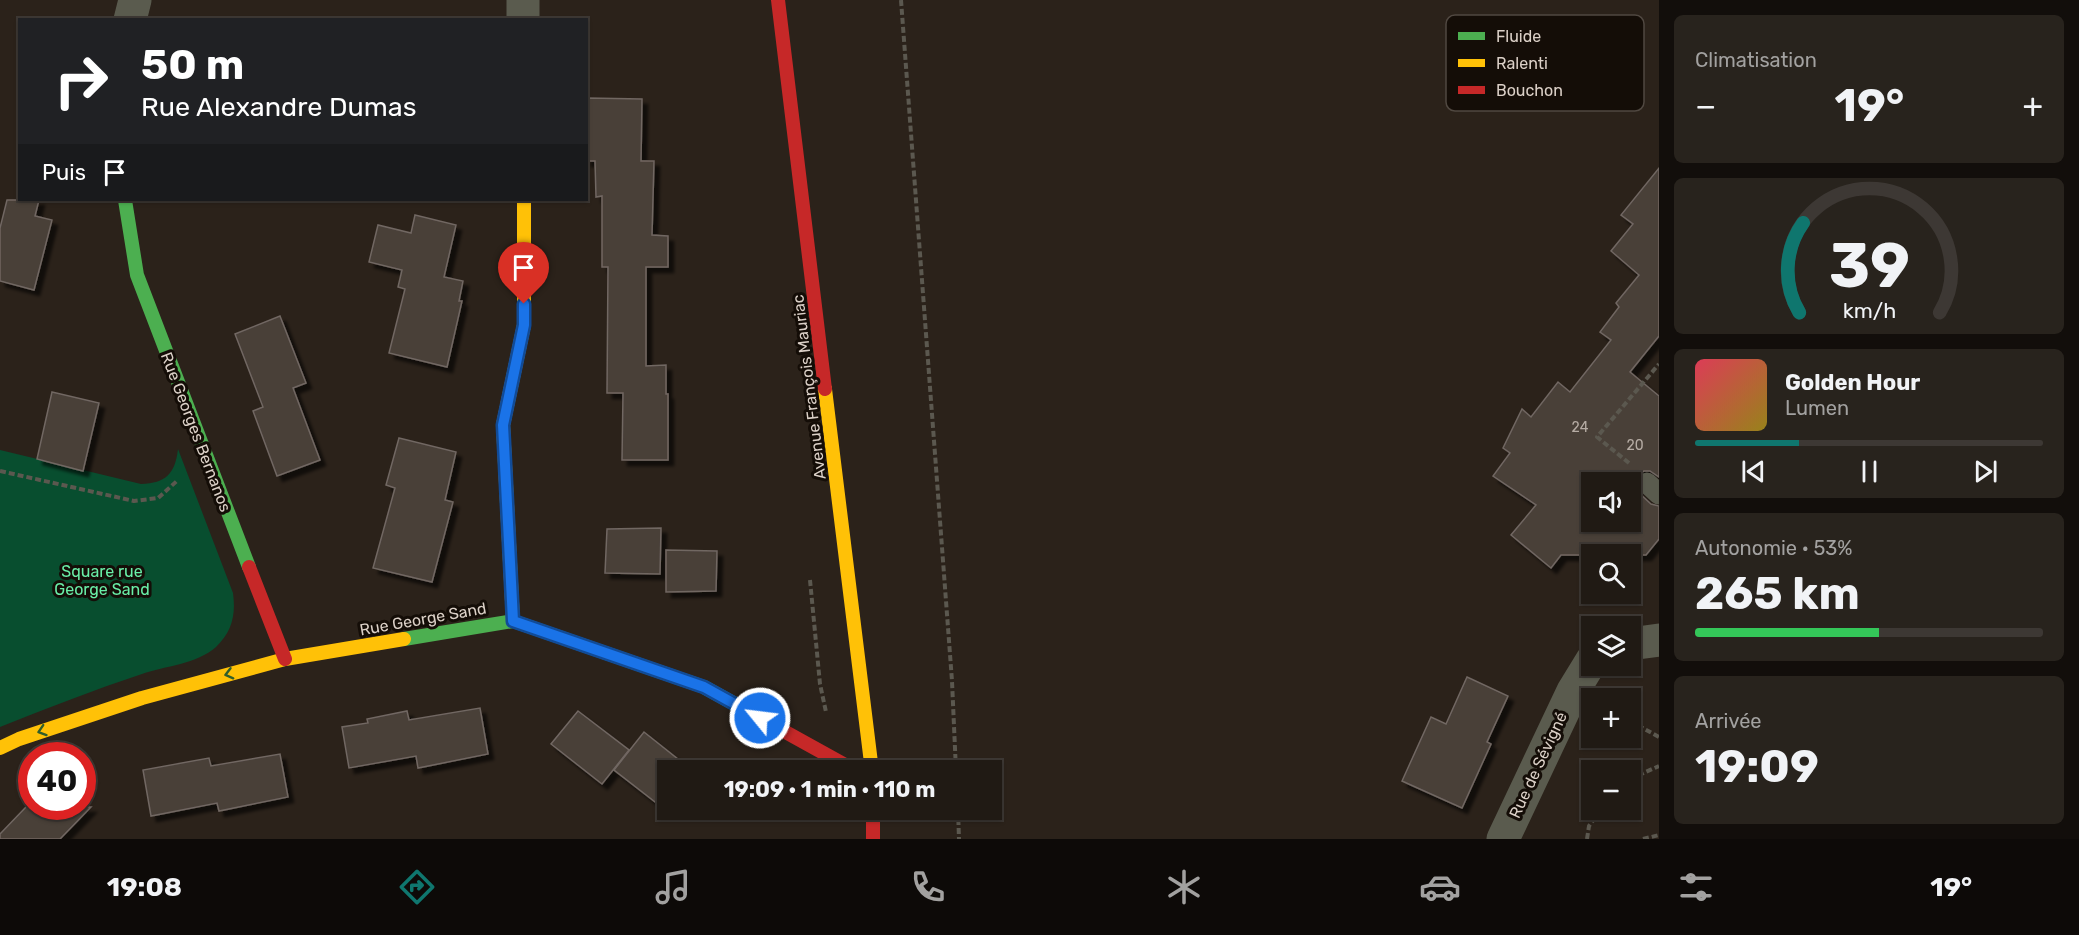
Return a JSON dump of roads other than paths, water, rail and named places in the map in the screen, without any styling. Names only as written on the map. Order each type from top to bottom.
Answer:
[{"type":"street","points":[[130,18],[135,0]]},
{"type":"street","points":[[523,0],[524,18]]},
{"type":"street","name":"Avenue François Mauriac","points":[[778,0],[871,760]]},
{"type":"street","name":"Rue Georges Bernanos","points":[[125,201],[137,275],[285,659]]},
{"type":"street","points":[[513,621],[503,425],[524,325],[524,201]]},
{"type":"street","name":"Rue George Sand","points":[[0,748],[19,739],[142,698],[285,659],[513,621],[704,687],[836,760]]},
{"type":"street","points":[[1641,642],[1659,640]]},
{"type":"street","name":"Rue de Sévigné","points":[[1503,839],[1573,690],[1582,676]]},
{"type":"street","points":[[873,820],[873,839]]},
{"type":"park label","name":"Square rue George Sand","points":[[102,580]]}]
